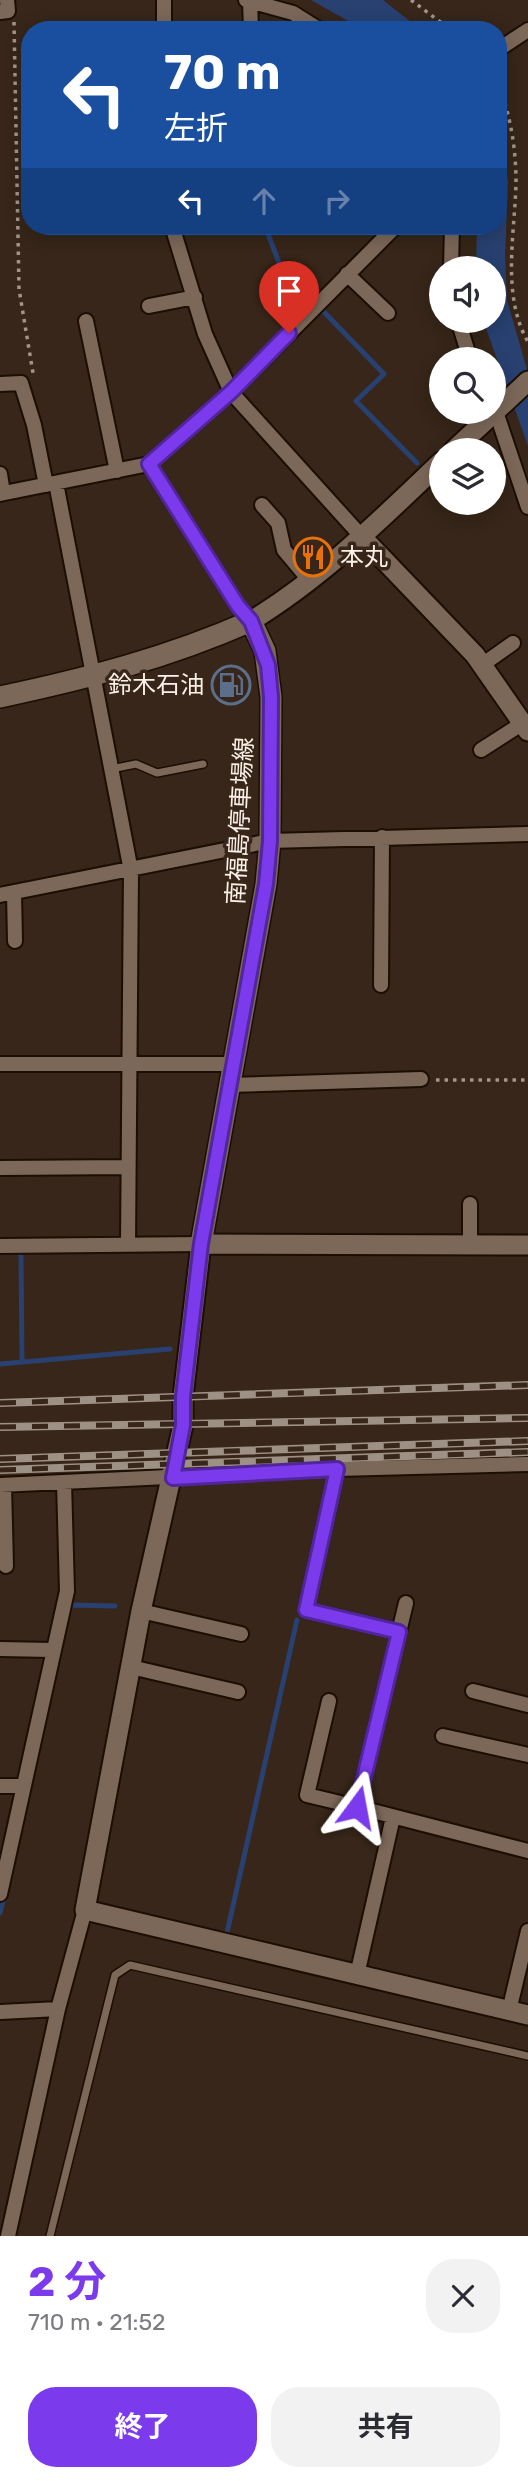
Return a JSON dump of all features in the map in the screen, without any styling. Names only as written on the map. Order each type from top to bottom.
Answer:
[{"type":"main road","points":[[0,697],[92,678],[190,648],[251,621]]},
{"type":"main road","name":"南福島停車場線","points":[[201,1244],[266,884],[270,841],[271,697],[265,651],[251,621]]},
{"type":"street","points":[[164,0],[164,21]]},
{"type":"street","points":[[250,21],[248,1],[293,13],[306,21]]},
{"type":"street","points":[[507,44],[528,30]]},
{"type":"street","points":[[175,235],[205,334],[231,392],[362,537],[421,595],[482,665],[526,727],[481,750]]},
{"type":"street","points":[[380,235],[383,238]]},
{"type":"street","points":[[0,474],[2,494],[149,464],[231,392],[386,235]]},
{"type":"street","points":[[451,256],[452,235]]},
{"type":"street","points":[[347,274],[388,313]]},
{"type":"street","points":[[149,306],[195,297]]},
{"type":"street","points":[[86,321],[117,471]]},
{"type":"street","points":[[506,399],[528,381]]},
{"type":"street","points":[[0,384],[21,383],[51,484],[131,871],[128,1245]]},
{"type":"street","points":[[466,438],[480,424]]},
{"type":"street","points":[[502,424],[528,507]]},
{"type":"street","points":[[149,464],[238,606],[251,621],[310,580],[362,537],[429,473]]},
{"type":"street","points":[[262,505],[278,523],[284,550],[310,580]]},
{"type":"street","points":[[482,665],[513,643]]},
{"type":"street","points":[[15,941],[7,894],[270,841],[528,834]]},
{"type":"street","points":[[381,985],[382,837]]},
{"type":"street","points":[[0,1064],[232,1064]]},
{"type":"street","points":[[228,1085],[421,1079]]},
{"type":"street","points":[[0,1168],[128,1167]]},
{"type":"street","points":[[470,1204],[470,1245]]},
{"type":"street","points":[[8,2236],[58,2009],[85,1910],[141,1611],[173,1478],[183,1425],[183,1397],[201,1244]]},
{"type":"street","points":[[0,1246],[528,1245]]},
{"type":"street","points":[[6,1566],[2,1485],[337,1469],[528,1464]]},
{"type":"street","points":[[337,1469],[306,1610],[399,1632]]},
{"type":"street","points":[[0,1894],[67,1591],[64,1482]]},
{"type":"street","points":[[357,1807],[406,1603]]},
{"type":"street","points":[[141,1611],[241,1634]]},
{"type":"street","points":[[0,1649],[52,1650]]},
{"type":"street","points":[[131,1668],[238,1692]]},
{"type":"street","points":[[474,1691],[528,1704]]},
{"type":"street","points":[[329,1701],[307,1795],[528,1851]]},
{"type":"street","points":[[443,1736],[528,1755]]},
{"type":"street","points":[[0,1786],[22,1786]]},
{"type":"street","points":[[357,1975],[393,1817]]},
{"type":"street","points":[[85,1910],[518,2013],[528,1931]]},
{"type":"street","points":[[0,2012],[58,2009]]},
{"type":"lane","points":[[110,769],[136,764],[157,773],[203,764]]},
{"type":"lane","points":[[50,2236],[115,1975],[130,1965],[528,2056]]},
{"type":"path","points":[[411,0],[439,21]]},
{"type":"path","points":[[5,8],[16,24],[19,289],[34,379]]},
{"type":"path","points":[[507,117],[512,136],[516,180],[513,260],[516,313],[528,342]]},
{"type":"path","points":[[421,1079],[528,1080]]},
{"type":"water","points":[[311,0],[383,0],[410,21],[348,21]]},
{"type":"water","points":[[477,235],[506,235],[505,256],[476,256]]},
{"type":"water","points":[[506,278],[507,300],[528,373],[528,446],[506,384],[506,347],[493,347],[488,333],[506,333]]},
{"type":"waterway","points":[[268,235],[289,289],[302,306]]},
{"type":"waterway","points":[[324,312],[384,374],[356,401],[417,463]]},
{"type":"waterway","points":[[21,1254],[22,1362]]},
{"type":"waterway","points":[[0,1364],[170,1349]]},
{"type":"waterway","points":[[69,1611],[71,1605],[115,1606]]},
{"type":"waterway","points":[[226,1937],[297,1620]]},
{"type":"waterway","points":[[0,1913],[4,1897]]},
{"type":"railway","points":[[0,1403],[528,1385]]},
{"type":"railway","points":[[0,1427],[528,1418]]},
{"type":"railway","points":[[0,1459],[528,1441]]},
{"type":"railway","points":[[0,1470],[528,1452]]},
{"type":"place","name":"本丸","points":[[313,557]]},
{"type":"place","name":"鈴木石油","points":[[231,685]]},
{"type":"route","points":[[289,333],[231,392],[149,464],[238,606],[251,621],[265,651],[271,697],[270,841],[266,884],[248,990],[224,1104],[201,1244],[183,1397],[183,1425],[173,1478],[337,1469],[306,1610],[399,1632],[357,1807]]}]
